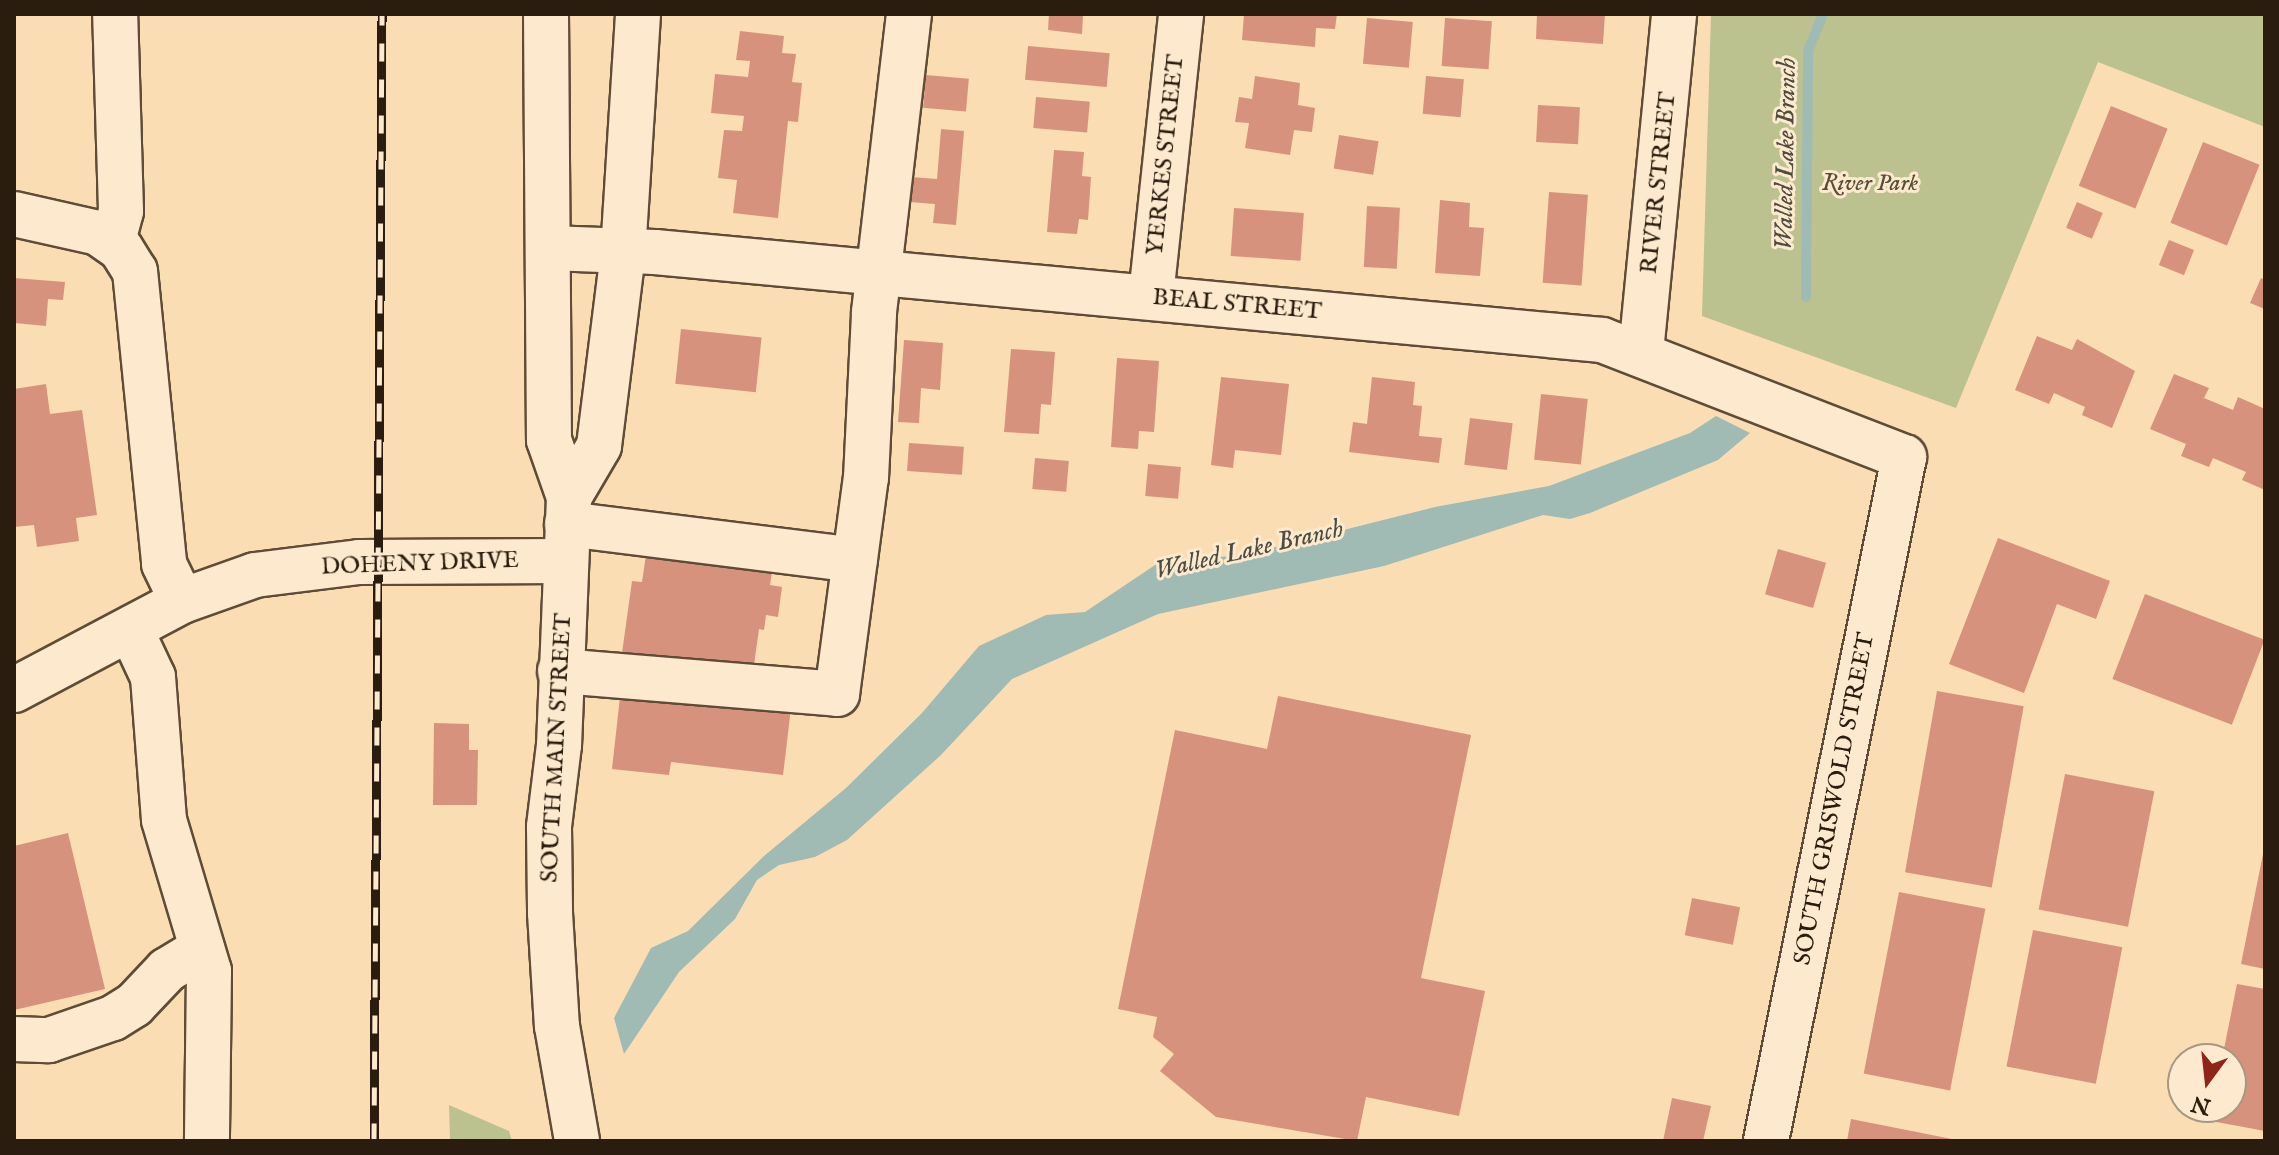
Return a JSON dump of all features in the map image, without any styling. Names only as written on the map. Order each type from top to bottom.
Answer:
[{"type":"street","points":[[113,241],[121,211],[115,14]]},
{"type":"street","name":"SOUTH MAIN STREET","points":[[546,14],[549,440],[567,527],[549,827],[550,913],[557,1026],[577,1141]]},
{"type":"street","name":"SOUTH MAIN STREET","points":[[567,527],[599,446],[623,253],[638,14]]},
{"type":"street","points":[[560,671],[837,694],[866,478],[880,272],[909,14]]},
{"type":"street","name":"YERKES STREET","points":[[1151,296],[1181,14]]},
{"type":"street","name":"RIVER STREET","points":[[1641,352],[1674,14]]},
{"type":"street","points":[[14,214],[81,228],[113,241],[128,257],[141,296],[164,564],[182,601]]},
{"type":"street","name":"BEAL STREET","points":[[549,248],[880,272],[1602,340],[1641,352],[1904,457]]},
{"type":"street","name":"SOUTH GRISWOLD STREET","points":[[1766,1141],[1904,457]]},
{"type":"street","name":"DOHENY DRIVE","points":[[14,690],[182,601],[255,575],[567,527],[855,560]]},
{"type":"street","points":[[131,630],[153,677],[164,820],[209,971],[207,1141]]},
{"type":"street","points":[[14,1039],[49,1040],[113,1018],[134,1005],[167,970],[202,949]]},
{"type":"green space","name":"River Park","points":[[1711,14],[2265,14],[2265,127],[2098,62],[1956,408],[1702,316]]},
{"type":"green space","points":[[449,1105],[509,1131],[512,1141],[450,1141]]},
{"type":"water","points":[[1716,416],[1750,433],[1718,460],[1590,513],[1570,519],[1543,515],[1384,566],[1158,614],[1012,679],[941,755],[847,840],[815,857],[779,865],[757,880],[735,919],[679,972],[624,1054],[614,1018],[651,948],[688,931],[764,856],[846,788],[922,713],[979,646],[1046,615],[1085,612],[1164,559],[1240,556],[1435,507],[1549,486],[1690,433]]},
{"type":"building","points":[[1049,14],[1083,15],[1082,34],[1048,30]]},
{"type":"building","points":[[1244,14],[1337,14],[1335,29],[1316,28],[1315,47],[1242,40]]},
{"type":"building","points":[[1537,14],[1605,14],[1603,44],[1536,39]]},
{"type":"building","points":[[1367,18],[1413,22],[1409,68],[1363,64]]},
{"type":"building","points":[[1445,18],[1492,21],[1489,69],[1442,66]]},
{"type":"building","points":[[740,31],[784,36],[782,53],[796,54],[792,82],[802,83],[798,122],[788,121],[778,218],[733,213],[737,180],[718,178],[724,130],[742,131],[744,116],[711,113],[715,74],[748,77],[750,61],[736,60]]},
{"type":"building","points":[[1028,46],[1110,53],[1107,87],[1025,80]]},
{"type":"building","points":[[926,75],[969,79],[966,112],[923,108]]},
{"type":"building","points":[[1255,76],[1300,83],[1298,105],[1315,108],[1312,132],[1294,130],[1290,155],[1245,148],[1249,123],[1235,122],[1239,97],[1252,99]]},
{"type":"building","points":[[1426,76],[1464,79],[1461,117],[1423,114]]},
{"type":"building","points":[[1036,97],[1090,102],[1087,133],[1033,128]]},
{"type":"building","points":[[1538,105],[1580,107],[1578,144],[1536,142]]},
{"type":"building","points":[[2111,106],[2168,129],[2135,209],[2079,186]]},
{"type":"building","points":[[941,129],[964,131],[956,225],[933,223],[935,204],[910,202],[911,177],[937,179]]},
{"type":"building","points":[[1339,135],[1379,141],[1373,175],[1334,169]]},
{"type":"building","points":[[2203,142],[2260,165],[2227,246],[2170,223]]},
{"type":"building","points":[[1054,150],[1084,152],[1082,176],[1091,177],[1088,220],[1079,219],[1077,234],[1047,232]]},
{"type":"building","points":[[1549,192],[1588,195],[1582,285],[1543,283]]},
{"type":"building","points":[[1440,200],[1470,203],[1469,227],[1484,228],[1480,276],[1435,273]]},
{"type":"building","points":[[2077,202],[2103,213],[2092,239],[2066,228]]},
{"type":"building","points":[[1367,206],[1400,208],[1397,269],[1364,267]]},
{"type":"building","points":[[1234,208],[1304,213],[1300,261],[1231,256]]},
{"type":"building","points":[[2169,240],[2194,250],[2184,275],[2159,265]]},
{"type":"building","points":[[14,278],[65,282],[63,300],[48,299],[46,326],[14,323]]},
{"type":"building","points":[[2261,278],[2265,280],[2265,309],[2250,303]]},
{"type":"building","points":[[681,329],[762,337],[756,392],[675,384]]},
{"type":"building","points":[[2037,336],[2072,350],[2077,339],[2135,371],[2112,428],[2082,415],[2085,407],[2054,393],[2049,404],[2015,390]]},
{"type":"building","points":[[904,340],[943,343],[940,390],[921,388],[919,423],[898,422]]},
{"type":"building","points":[[1011,349],[1055,352],[1051,405],[1041,404],[1039,434],[1004,432]]},
{"type":"building","points":[[1117,358],[1159,361],[1154,432],[1139,431],[1138,449],[1111,447]]},
{"type":"building","points":[[2174,374],[2209,388],[2204,398],[2233,410],[2238,397],[2265,409],[2265,490],[2242,480],[2246,472],[2213,458],[2209,467],[2181,456],[2186,444],[2150,429]]},
{"type":"building","points":[[1221,377],[1289,384],[1281,455],[1235,450],[1233,468],[1211,465]]},
{"type":"building","points":[[1372,377],[1415,382],[1413,405],[1422,406],[1419,436],[1442,438],[1439,463],[1349,452],[1353,422],[1367,424]]},
{"type":"building","points":[[46,384],[50,414],[82,410],[97,515],[76,518],[79,541],[37,547],[34,525],[14,527],[14,389]]},
{"type":"building","points":[[1541,394],[1588,399],[1581,465],[1534,460]]},
{"type":"building","points":[[1470,418],[1513,423],[1507,470],[1464,465]]},
{"type":"building","points":[[909,443],[964,447],[962,475],[907,471]]},
{"type":"building","points":[[1035,458],[1069,461],[1066,492],[1032,489]]},
{"type":"building","points":[[1148,464],[1181,467],[1178,499],[1145,496]]},
{"type":"building","points":[[1998,538],[2110,581],[2096,619],[2057,604],[2024,693],[1949,664]]},
{"type":"building","points":[[647,548],[773,566],[770,585],[782,587],[778,617],[766,615],[764,630],[759,629],[753,672],[622,653],[632,581],[642,582]]},
{"type":"building","points":[[1778,549],[1826,563],[1813,608],[1765,594]]},
{"type":"building","points":[[2145,594],[2264,640],[2232,725],[2112,679]]},
{"type":"building","points":[[621,688],[791,708],[783,775],[671,762],[669,775],[612,769]]},
{"type":"building","points":[[1937,691],[2024,706],[1992,887],[1905,872]]},
{"type":"building","points":[[1278,696],[1471,735],[1421,978],[1485,991],[1459,1116],[1366,1097],[1357,1141],[1216,1117],[1160,1071],[1174,1054],[1153,1037],[1157,1017],[1118,1009],[1175,730],[1267,749]]},
{"type":"building","points":[[434,723],[469,724],[469,750],[478,750],[477,805],[433,805]]},
{"type":"building","points":[[2065,774],[2154,791],[2128,927],[2039,909]]},
{"type":"building","points":[[68,833],[105,989],[14,1010],[14,846]]},
{"type":"building","points":[[2265,844],[2265,969],[2241,964]]},
{"type":"building","points":[[1899,892],[1985,909],[1950,1090],[1864,1074]]},
{"type":"building","points":[[1692,898],[1740,907],[1733,945],[1685,935]]},
{"type":"building","points":[[2033,930],[2122,947],[2096,1084],[2006,1066]]},
{"type":"building","points":[[2237,984],[2265,989],[2265,1131],[2222,1123],[2247,1123],[2247,1043],[2225,1043]]},
{"type":"building","points":[[1672,1098],[1711,1106],[1703,1141],[1663,1141]]},
{"type":"building","points":[[1851,1119],[1957,1140],[1957,1141],[1847,1141]]},
{"type":"waterway","name":"Walled Lake Branch","points":[[1806,297],[1808,51],[1823,14]]},
{"type":"railway","points":[[374,1141],[382,14]]}]
